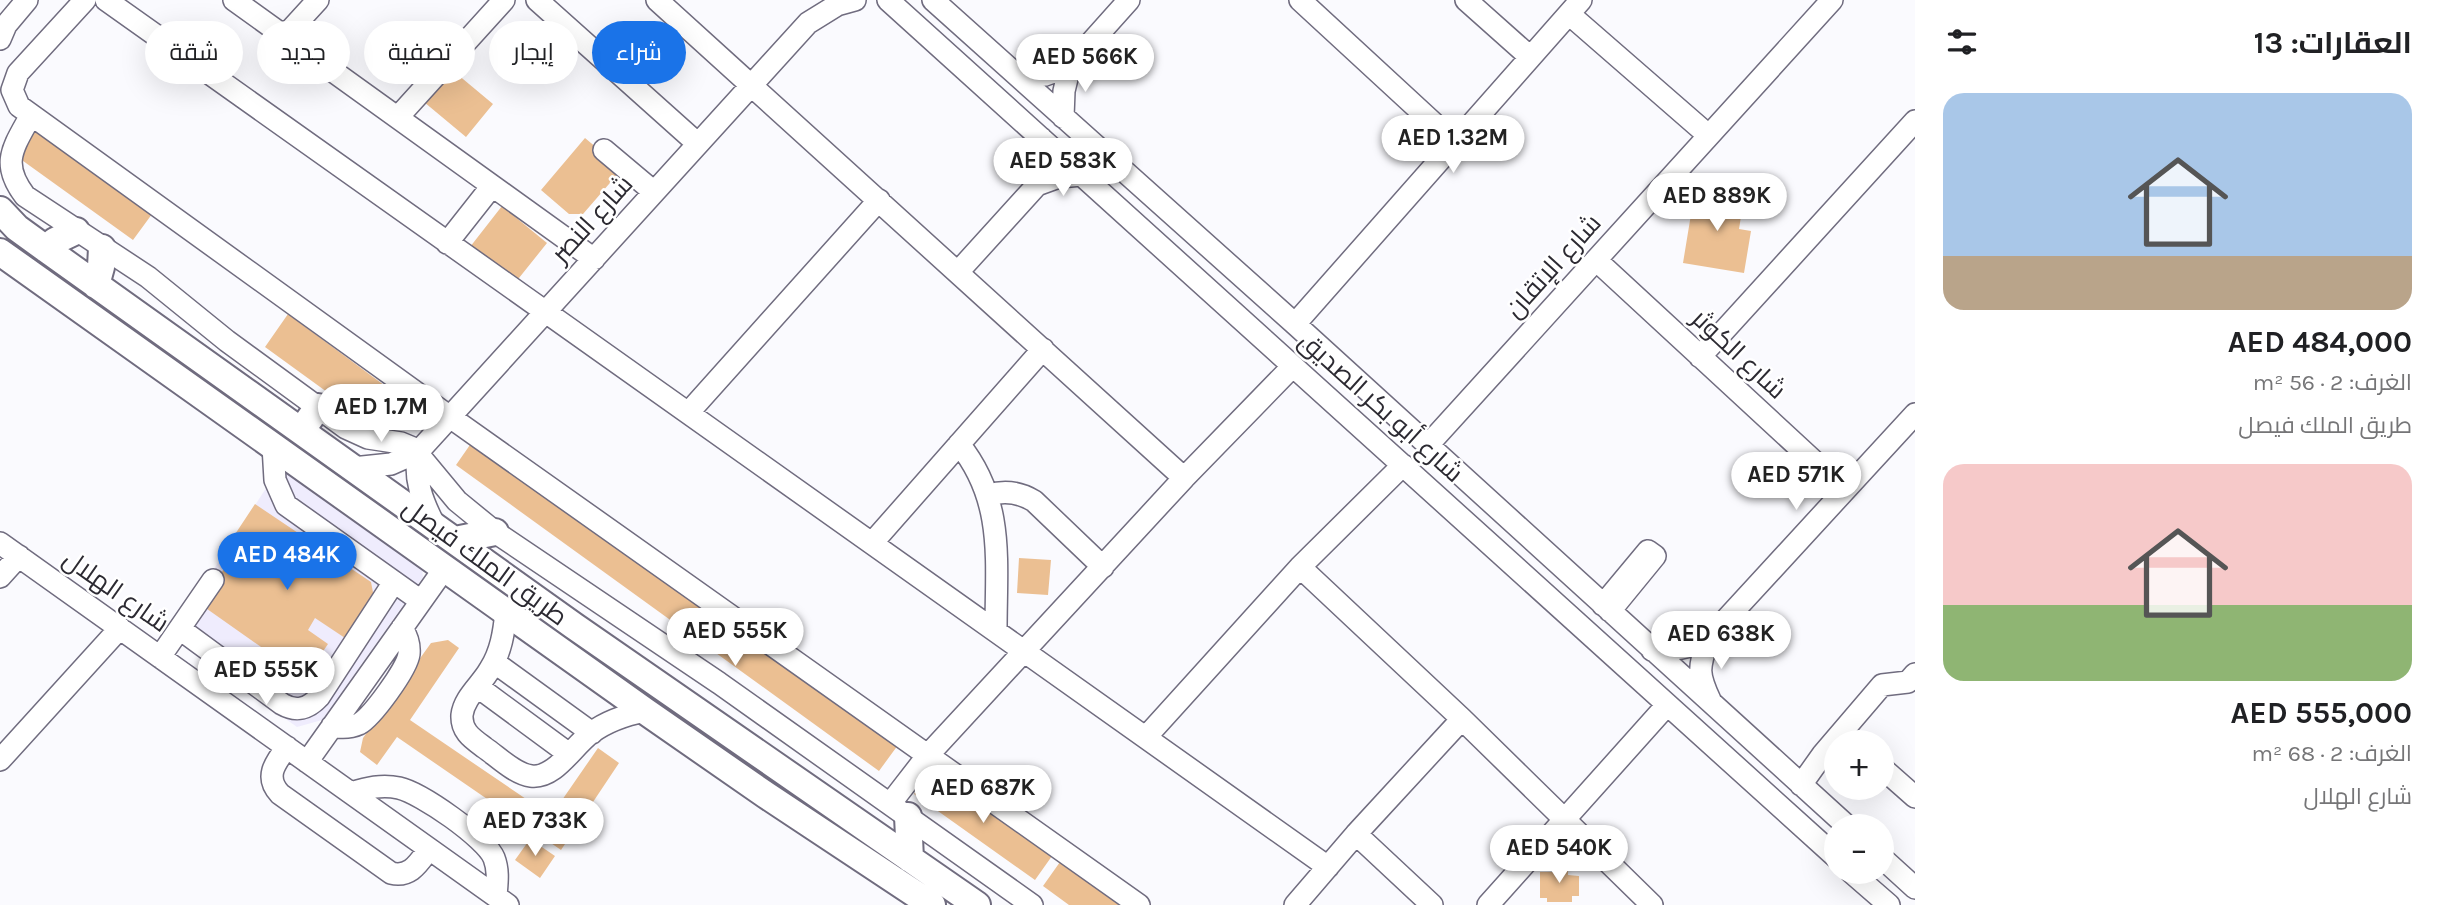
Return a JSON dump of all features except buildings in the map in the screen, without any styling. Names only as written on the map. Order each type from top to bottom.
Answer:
[{"type":"main road","name":"طريق الملك فيصل","points":[[0,211],[16,228],[300,431],[709,721],[977,905]]},
{"type":"main road","points":[[46,249],[55,240],[76,231]]},
{"type":"main road","points":[[96,285],[102,267],[102,248]]},
{"type":"main road","name":"طريق الملك فيصل","points":[[0,252],[645,711],[932,905]]},
{"type":"main road","points":[[300,431],[318,407]]},
{"type":"main road","points":[[445,533],[495,531]]},
{"type":"main road","points":[[899,810],[910,859]]},
{"type":"street","points":[[0,39],[6,26],[27,0]]},
{"type":"street","points":[[85,0],[15,78],[13,96],[19,106],[450,417],[1139,905]]},
{"type":"street","points":[[106,0],[1328,867]]},
{"type":"street","points":[[234,0],[264,21]]},
{"type":"street","points":[[298,21],[317,0]]},
{"type":"street","points":[[398,117],[504,0]]},
{"type":"street","points":[[537,0],[698,144]]},
{"type":"street","points":[[657,0],[1184,478]]},
{"type":"street","name":"شارع النصر","points":[[808,23],[817,0]]},
{"type":"street","name":"شارع النصر","points":[[353,468],[391,464],[418,452],[808,23],[837,5],[855,0]]},
{"type":"street","name":"شارع أبو بكر الصديق","points":[[888,0],[1824,846]]},
{"type":"street","name":"شارع أبو بكر الصديق","points":[[933,0],[1834,814]]},
{"type":"street","points":[[1063,117],[1064,91],[1070,66],[1129,0]]},
{"type":"street","points":[[1300,0],[1454,142]]},
{"type":"street","points":[[1466,0],[1530,57]]},
{"type":"street","name":"شارع الإتقان","points":[[1428,445],[1832,0]]},
{"type":"street","points":[[1294,324],[1575,7],[1708,135]]},
{"type":"street","points":[[1019,77],[1045,75],[1070,66]]},
{"type":"street","points":[[350,83],[594,259]]},
{"type":"street","points":[[31,115],[9,158],[10,178],[25,196],[148,277],[228,341],[357,433],[401,443],[418,452],[457,501],[495,531],[719,683],[1032,905]]},
{"type":"street","points":[[1700,357],[1915,121]]},
{"type":"street","points":[[1037,184],[1041,138]]},
{"type":"street","points":[[604,150],[654,192]]},
{"type":"street","points":[[958,272],[1037,184],[1059,177],[1082,175]]},
{"type":"street","points":[[447,243],[492,186]]},
{"type":"street","points":[[689,412],[879,200]]},
{"type":"street","name":"شارع الكوثر","points":[[1596,260],[1844,489]]},
{"type":"street","points":[[873,542],[1043,349]]},
{"type":"street","points":[[899,810],[928,755],[1184,478],[1293,366]]},
{"type":"street","points":[[1652,650],[1679,650],[1708,639],[1915,414]]},
{"type":"street","points":[[959,444],[976,468],[989,495],[996,539],[996,630]]},
{"type":"street","points":[[273,446],[275,480],[286,505],[421,601]]},
{"type":"street","points":[[418,452],[418,485],[425,507],[445,533]]},
{"type":"street","points":[[1146,737],[1300,567],[1403,465]]},
{"type":"street","points":[[989,495],[1009,492],[1034,501],[1103,567]]},
{"type":"street","points":[[1493,547],[1486,532],[1492,526],[1502,528],[1567,587],[1609,610]]},
{"type":"street","name":"شارع الهلال","points":[[0,543],[502,900]]},
{"type":"street","points":[[0,577],[19,556]]},
{"type":"street","points":[[1300,567],[1462,719],[1652,905]]},
{"type":"street","points":[[307,762],[444,569]]},
{"type":"street","points":[[160,657],[213,580]]},
{"type":"street","points":[[180,628],[287,707],[299,709],[310,705],[319,697],[394,582]]},
{"type":"street","points":[[506,612],[501,643],[494,662],[468,698],[463,712],[463,726],[471,738],[520,773],[531,776],[548,772],[592,733],[617,718],[645,711]]},
{"type":"street","points":[[0,760],[120,628]]},
{"type":"street","points":[[1708,639],[1700,680],[1711,703]]},
{"type":"street","points":[[494,662],[592,733]]},
{"type":"street","points":[[209,692],[228,664]]},
{"type":"street","points":[[1852,730],[1882,685],[1908,682],[1915,674]]},
{"type":"street","points":[[478,687],[569,754]]},
{"type":"street","points":[[1488,905],[1667,705]]},
{"type":"street","points":[[1296,905],[1356,834],[1462,719]]},
{"type":"street","points":[[287,747],[273,767],[271,780],[276,790],[290,802],[396,875],[410,872],[429,849]]},
{"type":"street","points":[[1801,785],[1824,761]]},
{"type":"street","points":[[1894,778],[1915,797]]},
{"type":"street","points":[[1751,781],[1785,801],[1824,835]]},
{"type":"street","points":[[351,793],[390,786],[411,792],[432,805],[489,849],[497,871],[502,900]]},
{"type":"street","points":[[1356,834],[1432,905]]},
{"type":"street","points":[[1894,869],[1915,888]]},
{"type":"street","points":[[1865,884],[1889,905]]},
{"type":"shaded area","points":[[281,465],[420,554],[423,577],[322,720],[297,727],[170,637]]}]
